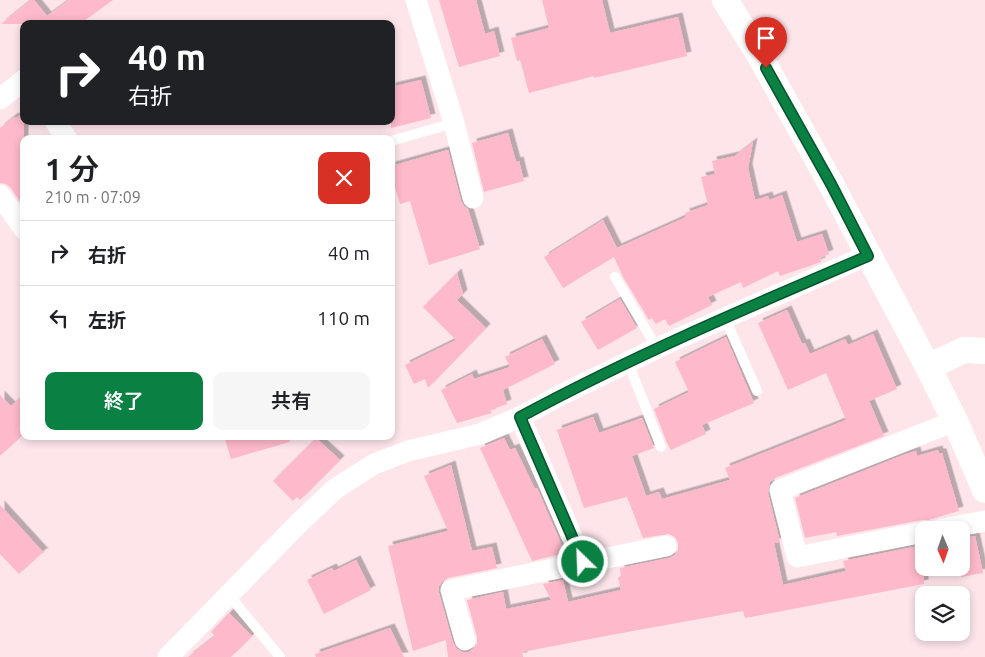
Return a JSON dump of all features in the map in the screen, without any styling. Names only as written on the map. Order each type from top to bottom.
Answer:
[{"type":"street","points":[[416,0],[454,123],[473,198]]},
{"type":"street","points":[[725,0],[757,51],[831,184],[928,366],[955,421],[985,490]]},
{"type":"street","points":[[0,98],[20,83]]},
{"type":"street","points":[[0,195],[20,219]]},
{"type":"street","points":[[168,657],[301,521],[335,489],[374,464],[408,451],[480,434],[520,417],[657,348],[868,256]]},
{"type":"street","points":[[928,366],[964,350],[985,351]]},
{"type":"street","points":[[520,417],[583,562]]},
{"type":"street","points":[[915,534],[796,557],[780,490],[955,421]]},
{"type":"street","points":[[970,524],[985,521]]},
{"type":"street","points":[[465,640],[451,590],[666,546]]},
{"type":"lane","points":[[395,140],[454,123]]},
{"type":"lane","points":[[616,277],[657,348]]},
{"type":"lane","points":[[725,318],[757,391]]},
{"type":"lane","points":[[628,362],[661,447]]},
{"type":"lane","points":[[229,595],[280,657]]},
{"type":"building","points":[[31,0],[34,0],[47,16],[69,0],[113,0],[86,20],[20,20],[20,24],[1,24]]},
{"type":"building","points":[[439,0],[476,0],[485,34],[494,31],[500,56],[459,67]]},
{"type":"building","points":[[542,0],[602,0],[610,33],[678,17],[687,56],[594,78],[594,76],[529,93],[520,60],[517,61],[511,38],[549,28]]},
{"type":"building","points":[[421,80],[431,118],[391,128],[391,125],[395,125],[395,86]]},
{"type":"building","points":[[20,115],[20,125],[24,125],[24,135],[20,135],[20,202],[10,187],[0,183],[0,128],[14,117],[16,118]]},
{"type":"building","points":[[508,133],[516,162],[519,161],[524,181],[484,192],[472,143]]},
{"type":"building","points":[[753,142],[748,168],[755,200],[768,196],[769,200],[782,195],[797,242],[822,234],[829,254],[820,258],[821,262],[780,276],[778,271],[743,288],[741,282],[708,297],[712,305],[669,326],[665,319],[656,324],[652,318],[649,320],[623,277],[614,257],[563,288],[544,257],[603,220],[617,248],[686,217],[685,213],[708,205],[701,177],[715,174],[712,161],[735,156]]},
{"type":"building","points":[[448,150],[461,201],[468,209],[480,249],[429,265],[410,201],[400,204],[395,187],[395,165]]},
{"type":"building","points":[[457,273],[463,294],[457,300],[486,328],[428,388],[425,379],[414,384],[405,365],[456,340],[423,307]]},
{"type":"building","points":[[620,299],[637,328],[598,350],[581,322]]},
{"type":"building","points":[[787,310],[802,344],[805,343],[810,354],[845,339],[848,345],[873,334],[897,389],[869,401],[884,436],[775,478],[770,482],[768,493],[780,542],[774,543],[783,585],[846,571],[843,561],[915,547],[915,576],[924,576],[924,584],[745,618],[743,611],[611,635],[522,652],[523,657],[448,657],[446,640],[413,651],[388,546],[448,531],[424,476],[451,465],[472,551],[492,547],[497,568],[448,578],[439,586],[439,593],[453,643],[462,652],[469,652],[477,643],[477,637],[467,600],[503,592],[506,609],[551,600],[543,584],[563,580],[568,602],[621,590],[618,577],[621,576],[620,568],[669,558],[675,555],[678,550],[678,543],[675,537],[669,534],[643,538],[627,497],[584,508],[557,430],[593,417],[599,433],[642,418],[654,448],[632,456],[646,496],[659,492],[662,499],[730,480],[725,468],[846,420],[826,373],[788,390],[758,323]]},
{"type":"building","points":[[726,337],[754,403],[702,425],[706,434],[671,450],[654,409],[689,392],[675,362]]},
{"type":"building","points":[[542,339],[555,364],[503,390],[507,404],[490,410],[492,413],[457,423],[441,390],[472,374],[474,379],[510,367],[505,357]]},
{"type":"building","points":[[0,395],[11,406],[20,398],[20,438],[0,456]]},
{"type":"building","points":[[504,438],[510,450],[515,448],[535,489],[537,488],[565,553],[532,561],[480,448]]},
{"type":"building","points":[[225,440],[290,440],[290,442],[231,459]]},
{"type":"building","points":[[314,440],[318,440],[340,460],[300,500],[297,497],[293,501],[273,481]]},
{"type":"building","points":[[938,450],[939,453],[942,453],[959,511],[928,520],[837,536],[836,532],[805,538],[795,498],[906,454],[916,451],[917,456]]},
{"type":"building","points":[[0,505],[44,553],[19,574],[0,554]]},
{"type":"building","points":[[975,536],[983,573],[970,575],[970,537]]},
{"type":"building","points":[[356,560],[371,590],[324,614],[307,580],[332,568],[334,571]]},
{"type":"building","points":[[229,613],[252,636],[231,657],[188,657],[215,636],[211,632]]},
{"type":"building","points":[[390,628],[404,657],[316,657],[315,654]]},
{"type":"route","points":[[583,562],[520,417],[657,348],[868,256],[831,184],[766,68]]}]
